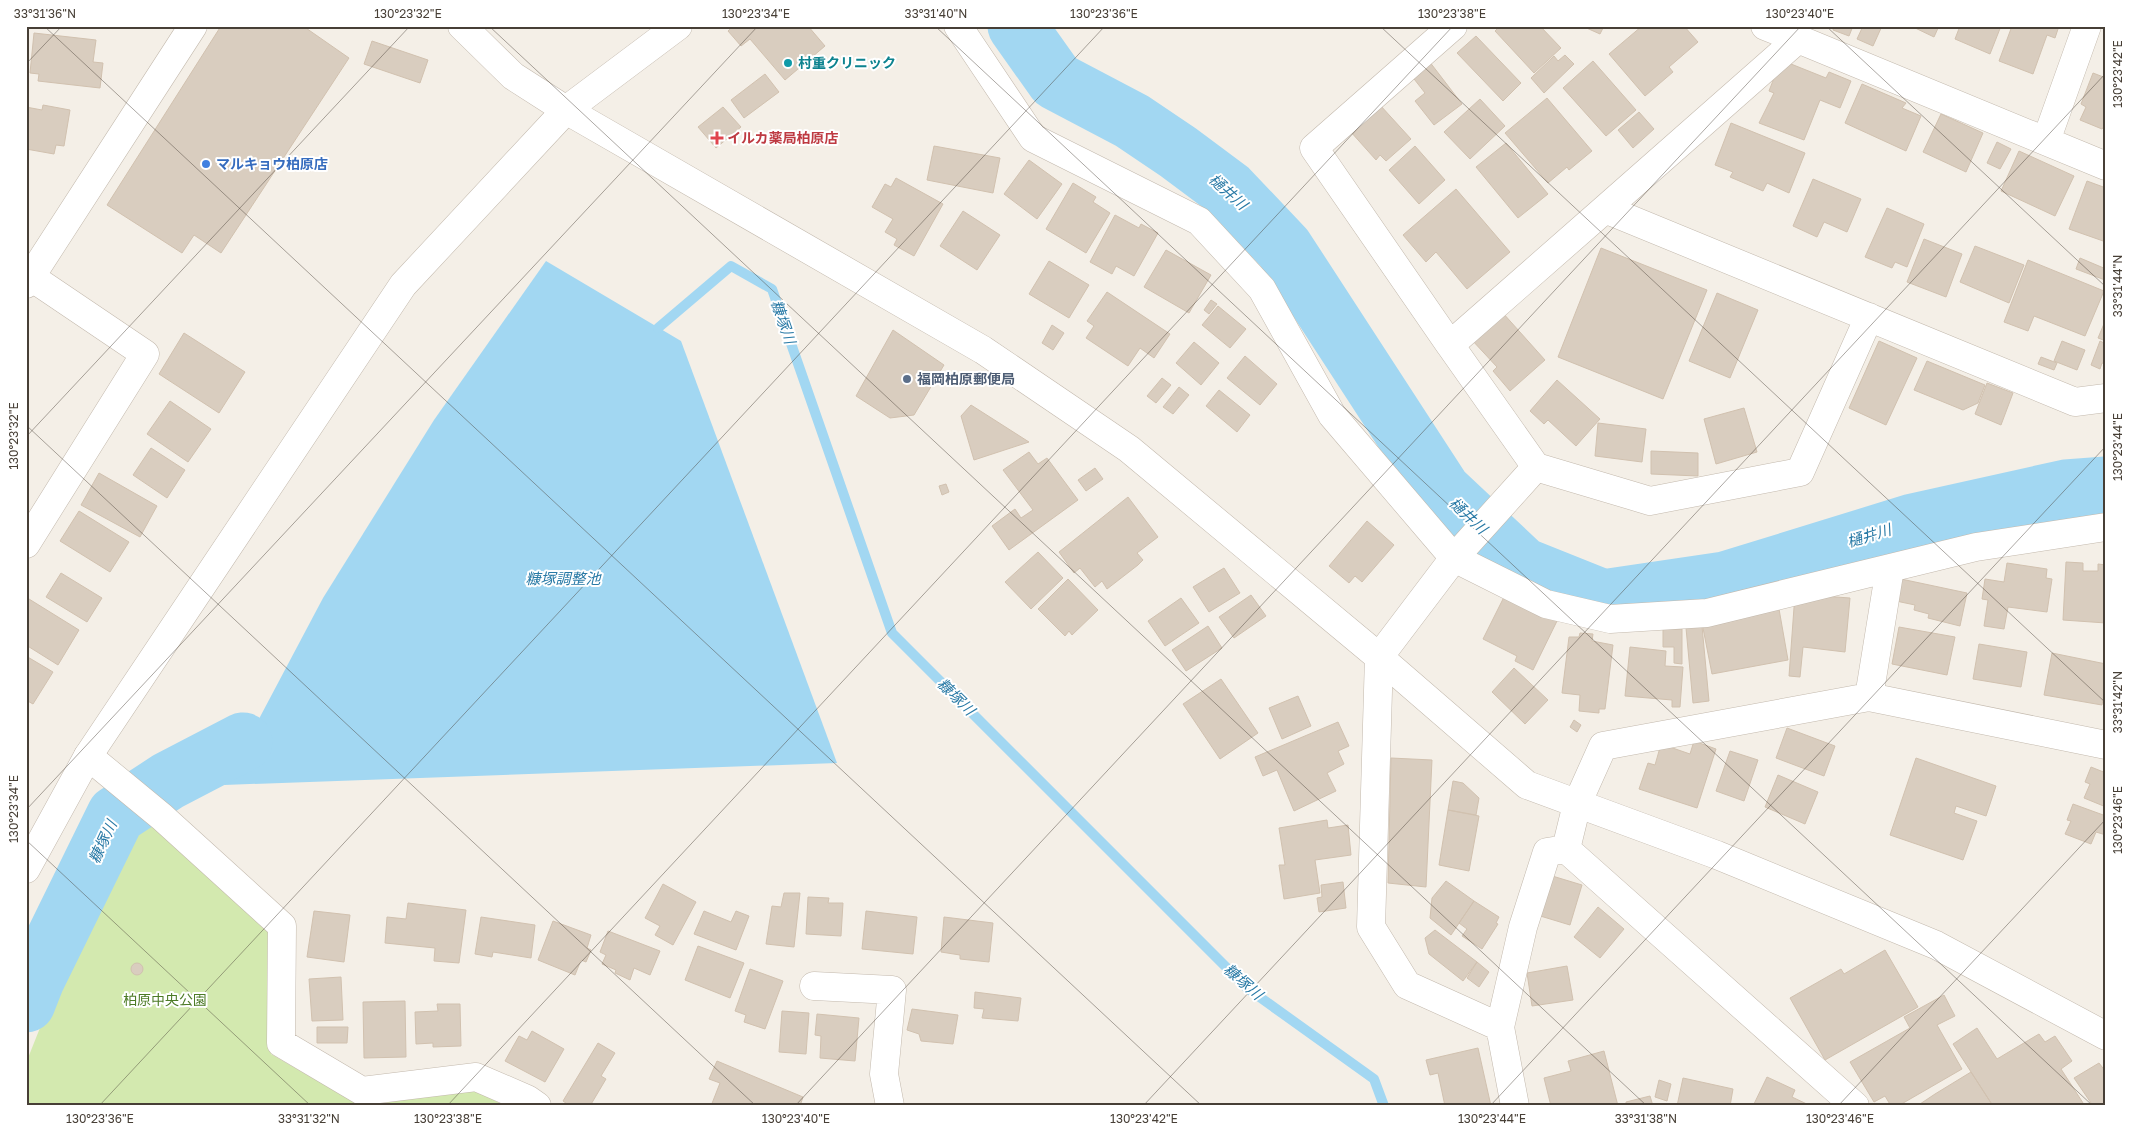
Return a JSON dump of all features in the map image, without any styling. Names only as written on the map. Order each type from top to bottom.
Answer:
[{"type":"street","points":[[26,544],[145,354],[28,281],[193,26]]},
{"type":"street","points":[[462,26],[513,76],[566,110],[983,350],[1129,449],[1528,785],[1717,855],[1936,945],[2106,1036]]},
{"type":"street","points":[[26,869],[88,756],[403,286],[566,110],[678,26]]},
{"type":"street","points":[[958,26],[1033,138],[1199,221],[1262,288],[1332,415],[1461,551],[1546,604],[1610,620],[1708,613],[1976,547],[2106,527]]},
{"type":"street","points":[[1453,26],[1314,148],[1536,467],[1650,501],[1800,472],[1869,317]]},
{"type":"street","points":[[1765,26],[2106,166]]},
{"type":"street","points":[[2046,141],[2087,26]]},
{"type":"street","points":[[1450,345],[1798,39]]},
{"type":"street","points":[[1605,209],[2075,402],[2106,398]]},
{"type":"street","points":[[1500,1027],[1407,985],[1371,927],[1378,657],[1461,551],[1536,467]]},
{"type":"street","points":[[1869,697],[1890,568]]},
{"type":"street","points":[[1566,849],[1577,804],[1603,746],[1869,697],[2106,745]]},
{"type":"street","points":[[88,756],[162,817],[282,926],[281,1043],[362,1091],[476,1077],[526,1099],[537,1106]]},
{"type":"street","points":[[1515,1106],[1500,1027],[1523,927],[1547,852],[1566,849]]},
{"type":"street","points":[[1566,849],[1855,1106]]},
{"type":"street","points":[[814,986],[892,990],[884,1074],[890,1106]]},
{"type":"green space","name":"柏原中央公園","points":[[142,815],[271,934],[271,1054],[361,1106],[26,1106],[26,1063],[122,822]]},
{"type":"green space","points":[[471,1088],[505,1106],[366,1106]]},
{"type":"water","name":"糠塚調整池","points":[[546,261],[681,341],[837,763],[224,785],[323,598],[434,420]]},
{"type":"building","name":"マルキョウ柏原店","points":[[221,26],[303,26],[349,58],[221,253],[194,235],[182,253],[107,205]]},
{"type":"building","name":"村重クリニック","points":[[733,26],[808,26],[825,46],[785,80],[750,39],[741,46],[728,31]]},
{"type":"building","points":[[1500,26],[1540,26],[1561,48],[1534,73],[1495,31]]},
{"type":"building","points":[[1582,26],[1604,26],[1600,34]]},
{"type":"building","points":[[1642,26],[1684,26],[1698,42],[1669,67],[1673,72],[1645,96],[1609,54]]},
{"type":"building","points":[[1834,26],[1853,26],[1849,36],[1833,30]]},
{"type":"building","points":[[1863,26],[1882,26],[1873,46],[1857,39]]},
{"type":"building","points":[[1911,26],[1939,26],[1934,37]]},
{"type":"building","points":[[1960,26],[2001,26],[1990,54],[1955,39]]},
{"type":"building","points":[[2012,26],[2059,26],[2055,38],[2047,35],[2033,74],[1999,61]]},
{"type":"building","points":[[34,33],[96,40],[93,62],[103,63],[100,88],[38,81],[39,74],[30,73]]},
{"type":"building","points":[[1476,36],[1521,83],[1503,101],[1457,53]]},
{"type":"building","points":[[372,41],[428,60],[420,83],[364,64]]},
{"type":"building","points":[[1565,55],[1574,64],[1544,93],[1531,78],[1554,56],[1558,61]]},
{"type":"building","points":[[1781,60],[1826,78],[1829,72],[1851,81],[1840,108],[1820,100],[1804,140],[1759,123],[1774,93],[1769,91]]},
{"type":"building","points":[[1429,61],[1462,104],[1434,125],[1415,101],[1425,93],[1411,75]]},
{"type":"building","points":[[1593,61],[1636,110],[1606,136],[1563,88]]},
{"type":"building","points":[[2093,73],[2106,78],[2106,124],[2102,129],[2080,120],[2086,107],[2081,104]]},
{"type":"building","points":[[765,74],[779,92],[744,118],[731,100]]},
{"type":"building","points":[[1862,84],[1906,103],[1902,108],[1921,116],[1906,151],[1845,123]]},
{"type":"building","points":[[1547,98],[1592,151],[1569,170],[1567,167],[1548,183],[1505,133]]},
{"type":"building","points":[[1480,99],[1505,126],[1470,159],[1444,132]]},
{"type":"building","points":[[43,105],[70,110],[64,146],[56,145],[54,154],[26,149],[26,107],[42,110]]},
{"type":"building","points":[[1380,105],[1411,139],[1386,161],[1380,155],[1376,160],[1350,131]]},
{"type":"building","name":"イルカ薬局柏原店","points":[[723,107],[741,127],[716,148],[698,127]]},
{"type":"building","points":[[1639,112],[1654,129],[1633,148],[1618,130]]},
{"type":"building","points":[[1941,114],[1983,133],[1966,172],[1923,152]]},
{"type":"building","points":[[1731,123],[1805,153],[1789,193],[1767,183],[1763,191],[1730,177],[1733,172],[1715,165]]},
{"type":"building","points":[[1997,142],[2011,149],[2000,169],[1987,163]]},
{"type":"building","points":[[1506,143],[1548,194],[1518,218],[1476,167]]},
{"type":"building","points":[[934,146],[1000,158],[993,193],[927,180]]},
{"type":"building","points":[[1415,146],[1445,180],[1419,204],[1389,170]]},
{"type":"building","points":[[2019,151],[2074,176],[2055,216],[2001,191]]},
{"type":"building","points":[[1029,160],[1062,184],[1037,219],[1004,194]]},
{"type":"building","points":[[896,178],[943,204],[914,256],[894,245],[897,239],[885,232],[893,219],[872,207],[885,184],[891,187]]},
{"type":"building","points":[[1813,179],[1861,199],[1847,232],[1824,222],[1817,237],[1793,226]]},
{"type":"building","points":[[2087,181],[2106,188],[2106,242],[2069,229]]},
{"type":"building","points":[[1073,183],[1096,197],[1093,202],[1110,213],[1086,253],[1046,229]]},
{"type":"building","points":[[1456,189],[1510,252],[1467,289],[1436,252],[1426,262],[1403,235]]},
{"type":"building","points":[[1887,208],[1924,224],[1907,267],[1895,262],[1892,268],[1865,257]]},
{"type":"building","points":[[963,211],[1000,235],[977,270],[940,246]]},
{"type":"building","points":[[1115,215],[1139,228],[1141,224],[1158,233],[1134,276],[1116,266],[1112,274],[1090,262]]},
{"type":"building","points":[[1924,239],[1962,254],[1946,297],[1907,282]]},
{"type":"building","points":[[1975,246],[2024,265],[2009,303],[1960,282]]},
{"type":"building","points":[[1601,248],[1707,290],[1663,399],[1558,357]]},
{"type":"building","points":[[1166,250],[1211,275],[1189,313],[1144,287]]},
{"type":"building","points":[[2080,258],[2106,269],[2105,280],[2076,269]]},
{"type":"building","points":[[2028,260],[2104,291],[2085,336],[2034,316],[2028,331],[2004,322]]},
{"type":"building","points":[[1049,261],[1089,285],[1069,318],[1029,294]]},
{"type":"building","points":[[1107,292],[1170,334],[1154,358],[1140,348],[1128,366],[1086,338],[1094,326],[1087,321]]},
{"type":"building","points":[[1717,293],[1758,310],[1730,378],[1689,361]]},
{"type":"building","points":[[1211,300],[1217,304],[1209,314],[1204,310]]},
{"type":"building","points":[[1218,306],[1246,329],[1230,348],[1202,325]]},
{"type":"building","points":[[1502,312],[1545,360],[1510,391],[1493,371],[1497,367],[1471,339]]},
{"type":"building","points":[[2106,319],[2106,341],[2098,338]]},
{"type":"building","points":[[1052,325],[1064,333],[1053,350],[1042,343]]},
{"type":"building","points":[[893,330],[944,365],[914,415],[890,418],[856,396]]},
{"type":"building","points":[[184,333],[245,372],[219,413],[159,374]]},
{"type":"building","points":[[1879,341],[1917,358],[1886,425],[1849,408]]},
{"type":"building","points":[[2062,341],[2085,350],[2077,370],[2054,361]]},
{"type":"building","points":[[2100,341],[2106,344],[2106,364],[2102,363],[2100,369],[2091,365]]},
{"type":"building","points":[[1194,342],[1219,363],[1201,385],[1176,363]]},
{"type":"building","points":[[1245,356],[1277,384],[1260,405],[1227,378]]},
{"type":"building","points":[[2041,357],[2057,363],[2054,370],[2038,364]]},
{"type":"building","points":[[1927,361],[1985,385],[1978,403],[1963,410],[1914,390]]},
{"type":"building","points":[[1162,378],[1171,385],[1156,403],[1147,396]]},
{"type":"building","points":[[1557,380],[1600,419],[1576,446],[1548,420],[1544,424],[1530,411]]},
{"type":"building","points":[[1987,383],[2013,393],[2001,425],[1975,414]]},
{"type":"building","points":[[1179,387],[1189,395],[1173,414],[1163,407]]},
{"type":"building","points":[[1219,390],[1250,415],[1237,432],[1206,406]]},
{"type":"building","points":[[170,401],[211,429],[188,462],[147,434]]},
{"type":"building","points":[[971,405],[1029,442],[974,460],[961,416]]},
{"type":"building","points":[[1744,408],[1757,452],[1716,464],[1704,419]]},
{"type":"building","points":[[1598,423],[1646,429],[1642,462],[1595,456]]},
{"type":"building","points":[[151,448],[185,470],[167,498],[133,475]]},
{"type":"building","points":[[1651,451],[1698,453],[1698,476],[1651,474]]},
{"type":"building","points":[[1029,452],[1038,464],[1047,458],[1078,500],[1009,550],[992,526],[1015,509],[1021,518],[1033,510],[1003,470]]},
{"type":"building","points":[[1095,468],[1103,479],[1086,491],[1078,480]]},
{"type":"building","points":[[99,473],[157,506],[140,537],[81,505]]},
{"type":"building","points":[[946,484],[949,492],[942,495],[939,486]]},
{"type":"building","points":[[1128,497],[1158,537],[1137,553],[1143,560],[1138,565],[1107,589],[1102,581],[1095,587],[1080,568],[1074,573],[1059,552]]},
{"type":"building","points":[[79,511],[129,542],[110,572],[60,541]]},
{"type":"building","points":[[1367,521],[1394,545],[1362,582],[1355,576],[1349,583],[1329,566]]},
{"type":"building","points":[[1038,552],[1063,578],[1031,609],[1005,582]]},
{"type":"building","points":[[2066,562],[2083,563],[2083,571],[2098,571],[2098,564],[2106,565],[2106,623],[2063,620]]},
{"type":"building","points":[[2007,563],[2047,569],[2046,578],[2052,579],[2047,612],[2008,607],[2004,629],[1984,626],[1988,600],[1982,599],[1985,579],[2004,582]]},
{"type":"building","points":[[1224,568],[1240,593],[1209,612],[1193,587]]},
{"type":"building","points":[[61,573],[102,598],[87,622],[46,597]]},
{"type":"building","points":[[1068,579],[1098,610],[1072,635],[1069,631],[1065,636],[1038,609]]},
{"type":"building","points":[[1901,579],[1967,593],[1960,626],[1928,618],[1929,614],[1914,610],[1915,605],[1896,601]]},
{"type":"building","points":[[1795,594],[1850,598],[1845,652],[1803,647],[1800,677],[1789,676]]},
{"type":"building","points":[[1251,595],[1266,616],[1234,638],[1219,617]]},
{"type":"building","points":[[1505,595],[1557,621],[1533,670],[1515,661],[1517,656],[1483,639]]},
{"type":"building","points":[[1181,598],[1199,623],[1165,646],[1148,621]]},
{"type":"building","points":[[29,599],[79,630],[58,665],[26,645],[26,602]]},
{"type":"building","points":[[1779,609],[1788,660],[1712,674],[1702,623]]},
{"type":"building","points":[[1208,626],[1222,648],[1186,671],[1172,650]]},
{"type":"building","points":[[1702,626],[1709,701],[1693,703],[1686,628]]},
{"type":"building","points":[[1899,627],[1955,637],[1947,675],[1892,664]]},
{"type":"building","points":[[1663,629],[1682,629],[1682,664],[1674,663],[1674,647],[1663,647]]},
{"type":"building","points":[[1580,633],[1593,634],[1592,641],[1613,645],[1605,709],[1599,709],[1599,713],[1579,711],[1580,695],[1562,693],[1569,637],[1579,637]]},
{"type":"building","points":[[1979,644],[2027,652],[2021,687],[1973,679]]},
{"type":"building","points":[[1630,647],[1666,651],[1665,666],[1683,667],[1680,707],[1672,707],[1672,700],[1625,696]]},
{"type":"building","points":[[2052,653],[2106,664],[2106,695],[2104,694],[2102,705],[2044,695]]},
{"type":"building","points":[[26,656],[53,672],[33,704],[26,700]]},
{"type":"building","points":[[1514,668],[1548,700],[1525,724],[1492,692]]},
{"type":"building","points":[[1221,679],[1258,733],[1220,759],[1183,704]]},
{"type":"building","points":[[1298,696],[1311,726],[1282,739],[1269,708]]},
{"type":"building","points":[[1574,720],[1581,725],[1577,732],[1570,727]]},
{"type":"building","points":[[1338,722],[1349,746],[1338,751],[1344,764],[1327,773],[1336,791],[1294,811],[1277,770],[1263,776],[1255,757]]},
{"type":"building","points":[[1787,728],[1835,746],[1824,776],[1776,758]]},
{"type":"building","points":[[1694,741],[1716,749],[1697,808],[1639,789],[1648,763],[1655,765],[1661,744],[1690,754]]},
{"type":"building","points":[[1730,751],[1758,760],[1744,801],[1716,791]]},
{"type":"building","points":[[1391,758],[1432,760],[1426,887],[1388,883]]},
{"type":"building","points":[[1916,758],[1996,786],[1986,816],[1956,806],[1954,813],[1977,821],[1963,860],[1890,835]]},
{"type":"building","points":[[2091,767],[2106,773],[2106,807],[2084,798],[2090,784],[2085,782]]},
{"type":"building","points":[[1778,775],[1818,792],[1805,824],[1765,807]]},
{"type":"building","points":[[1453,781],[1463,783],[1479,798],[1476,815],[1448,810]]},
{"type":"building","points":[[2073,804],[2106,816],[2106,835],[2096,832],[2091,844],[2065,834],[2071,821],[2067,820]]},
{"type":"building","points":[[1448,810],[1479,816],[1469,871],[1439,865]]},
{"type":"building","points":[[1327,820],[1328,828],[1348,825],[1351,855],[1315,860],[1320,893],[1284,899],[1279,865],[1285,865],[1279,828]]},
{"type":"building","points":[[1549,875],[1582,885],[1570,925],[1537,915]]},
{"type":"building","points":[[1446,881],[1474,901],[1451,935],[1430,918],[1432,898]]},
{"type":"building","points":[[1343,882],[1346,908],[1319,912],[1317,898],[1322,897],[1321,885]]},
{"type":"building","points":[[663,884],[696,902],[673,945],[655,935],[660,926],[645,918]]},
{"type":"building","points":[[784,893],[800,893],[794,947],[766,944],[772,906],[781,907]]},
{"type":"building","points":[[808,897],[829,898],[828,903],[843,903],[841,936],[806,934]]},
{"type":"building","points":[[1474,901],[1499,917],[1496,923],[1498,924],[1482,949],[1462,936],[1467,929],[1459,923]]},
{"type":"building","points":[[408,903],[466,910],[459,963],[434,961],[435,948],[385,943],[387,917],[406,919]]},
{"type":"building","points":[[1598,907],[1624,929],[1600,958],[1574,937]]},
{"type":"building","points":[[314,911],[350,915],[344,962],[307,957]]},
{"type":"building","points":[[704,911],[731,922],[736,911],[749,916],[736,950],[694,934]]},
{"type":"building","points":[[866,911],[917,917],[913,954],[862,949]]},
{"type":"building","points":[[481,917],[535,925],[531,958],[493,952],[492,957],[475,954]]},
{"type":"building","points":[[944,917],[993,923],[989,962],[960,959],[960,955],[941,952]]},
{"type":"building","points":[[553,921],[591,935],[587,948],[591,950],[586,962],[581,960],[575,975],[538,960]]},
{"type":"building","points":[[1435,930],[1477,962],[1463,981],[1429,954],[1425,938]]},
{"type":"building","points":[[608,931],[660,951],[650,975],[634,968],[630,980],[615,973],[616,970],[602,964],[606,955],[600,952]]},
{"type":"building","points":[[698,946],[744,963],[730,998],[685,980]]},
{"type":"building","points":[[1885,950],[1918,1007],[1825,1060],[1790,998],[1841,969],[1844,974]]},
{"type":"building","points":[[1477,962],[1489,972],[1479,987],[1467,978]]},
{"type":"building","points":[[135,963],[139,963],[143,969],[139,975],[135,975],[131,971],[131,967]]},
{"type":"building","points":[[1567,966],[1573,1000],[1532,1006],[1527,973]]},
{"type":"building","points":[[750,969],[783,981],[765,1029],[744,1022],[746,1015],[735,1011]]},
{"type":"building","points":[[341,977],[343,1020],[312,1021],[309,979]]},
{"type":"building","points":[[975,992],[1021,998],[1018,1021],[982,1018],[984,1009],[974,1008]]},
{"type":"building","points":[[1944,995],[1955,1016],[1937,1025],[1962,1069],[1898,1106],[1891,1106],[1885,1096],[1874,1102],[1850,1062],[1910,1028],[1904,1017]]},
{"type":"building","points":[[405,1001],[406,1057],[364,1058],[363,1002]]},
{"type":"building","points":[[437,1004],[460,1004],[461,1046],[433,1047],[433,1043],[416,1044],[415,1012],[438,1011]]},
{"type":"building","points":[[912,1009],[958,1015],[953,1044],[921,1041],[919,1034],[907,1030]]},
{"type":"building","points":[[782,1011],[809,1013],[806,1054],[779,1052]]},
{"type":"building","points":[[817,1014],[859,1018],[855,1061],[820,1058],[821,1036],[815,1035]]},
{"type":"building","points":[[317,1027],[348,1027],[347,1043],[317,1043]]},
{"type":"building","points":[[1977,1028],[1997,1059],[2039,1034],[2045,1042],[2055,1036],[2072,1061],[2061,1069],[2085,1106],[1993,1106],[1953,1044]]},
{"type":"building","points":[[532,1031],[564,1049],[545,1082],[505,1061],[519,1036],[527,1040]]},
{"type":"building","points":[[598,1043],[615,1053],[601,1076],[606,1079],[590,1106],[570,1106],[563,1101]]},
{"type":"building","points":[[1478,1048],[1491,1106],[1445,1106],[1438,1073],[1430,1075],[1426,1060]]},
{"type":"building","points":[[1604,1051],[1618,1106],[1551,1106],[1544,1078],[1571,1071],[1568,1061]]},
{"type":"building","points":[[717,1061],[803,1097],[800,1106],[711,1106],[720,1083],[709,1079]]},
{"type":"building","points":[[2099,1063],[2106,1072],[2106,1106],[2093,1106],[2074,1078]]},
{"type":"building","points":[[1971,1072],[1993,1106],[1917,1106],[1935,1094]]},
{"type":"building","points":[[1767,1077],[1795,1090],[1792,1097],[1811,1106],[1753,1106]]},
{"type":"building","points":[[1683,1078],[1733,1089],[1730,1106],[1677,1106]]},
{"type":"building","points":[[1659,1080],[1671,1084],[1667,1101],[1655,1097]]},
{"type":"building","points":[[1650,1096],[1653,1106],[1626,1106],[1626,1102]]},
{"type":"waterway","name":"樋井川","points":[[1017,26],[1056,81],[1132,121],[1178,152],[1229,190],[1284,248],[1442,491],[1523,567],[1603,599],[1725,581],[1913,523],[2066,489],[2106,486]]},
{"type":"waterway","name":"糠塚川","points":[[658,328],[731,266],[772,289],[892,633],[1247,988],[1374,1079],[1384,1106]]},
{"type":"waterway","name":"糠塚川","points":[[26,1003],[35,980],[116,815],[168,781],[243,742]]},
{"type":"waterway","points":[[26,976],[35,980]]},
{"type":"place","name":"村重クリニック","points":[[788,63]]},
{"type":"place","name":"イルカ薬局柏原店","points":[[717,138]]},
{"type":"place","name":"マルキョウ柏原店","points":[[206,164]]},
{"type":"place","name":"福岡柏原郵便局","points":[[907,379]]}]
